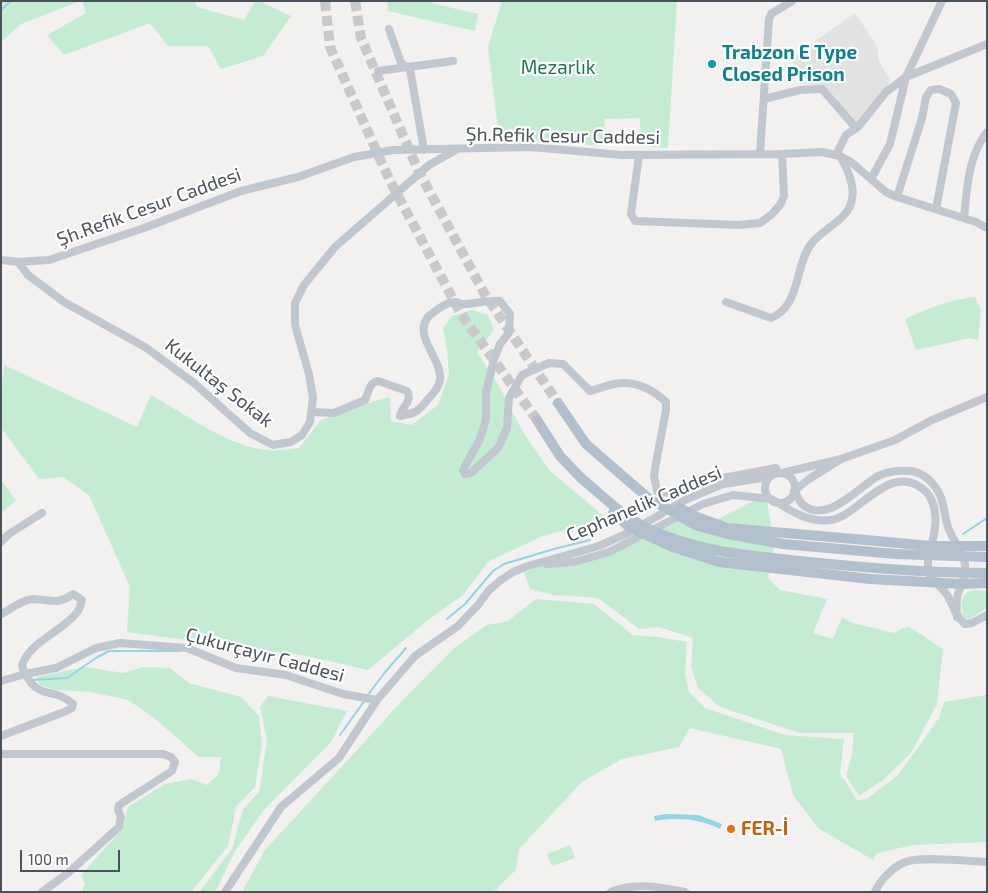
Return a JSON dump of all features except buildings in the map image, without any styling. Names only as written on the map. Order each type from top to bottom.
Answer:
[{"type":"main road","points":[[558,403],[586,444],[647,497],[695,525],[728,534],[783,544],[896,554],[987,556]]},
{"type":"main road","points":[[537,420],[560,456],[581,478],[624,514],[648,528],[712,550],[869,568],[919,572],[987,573]]},
{"type":"main road","points":[[616,470],[653,495],[697,517],[727,528],[930,546],[987,546]]},
{"type":"main road","points":[[600,494],[612,512],[628,526],[670,546],[719,562],[870,579],[962,584],[987,583]]},
{"type":"street","points":[[760,154],[769,19],[771,14],[792,1]]},
{"type":"street","points":[[871,179],[890,144],[906,77],[942,1]]},
{"type":"street","points":[[390,29],[401,63],[410,69],[424,150]]},
{"type":"street","points":[[726,302],[771,318],[778,316],[787,307],[797,285],[804,259],[812,244],[850,208],[852,198],[851,182],[846,167],[838,155],[846,135],[856,128],[886,92],[906,77],[987,44]]},
{"type":"street","points":[[378,71],[453,61]]},
{"type":"street","points":[[764,99],[800,90],[822,89],[856,128]]},
{"type":"street","points":[[898,197],[922,118],[926,97],[931,90],[940,89],[951,94],[956,103],[936,209]]},
{"type":"street","points":[[964,218],[967,186],[975,154],[987,132]]},
{"type":"street","name":"Şh.Refik Cesur Caddesi","points":[[1,260],[18,262],[49,260],[65,256],[186,213],[241,190],[298,177],[354,157],[393,150],[530,147],[622,155],[822,152],[838,155],[852,162],[886,192],[964,218],[987,228]]},
{"type":"street","name":"Kukultaş Sokak","points":[[18,262],[28,275],[64,302],[145,347],[194,383],[250,433],[274,444],[292,442],[302,435],[310,422],[312,412],[313,398],[309,374],[295,324],[295,303],[304,286],[335,247],[429,165],[457,150]]},
{"type":"street","points":[[639,155],[630,214],[636,221],[739,225],[760,223],[780,205],[784,196],[782,154]]},
{"type":"street","points":[[312,412],[334,413],[364,400],[373,382],[378,381],[407,391],[408,403],[402,408],[400,416],[419,411],[440,381],[440,372],[424,334],[424,326],[428,318],[445,305],[453,302],[465,304],[493,300],[500,301],[510,314],[509,333],[500,344],[494,359],[486,393],[486,419],[476,448],[463,470],[465,474],[472,473],[498,448],[507,428],[509,398],[522,375],[549,364],[563,364],[590,391],[614,384],[639,384],[650,389],[666,402],[654,476],[657,492],[670,493],[723,478],[776,468],[780,473],[791,478],[794,491],[802,503],[809,508],[819,510],[832,508],[844,502],[878,477],[891,472],[902,470],[922,475],[938,491],[943,504],[947,525],[962,553],[965,566],[957,598],[957,618]]},
{"type":"street","points":[[987,397],[932,420],[895,440],[841,459],[769,477],[765,486],[765,491],[773,500],[794,514],[817,520],[833,520],[886,486],[898,482],[911,483],[922,488],[931,498],[935,511],[934,536],[930,546],[928,561],[930,575],[938,582],[948,597],[957,618],[965,624],[972,623],[987,615]]},
{"type":"street","points":[[528,566],[574,562],[609,552],[703,504],[732,495],[780,502],[789,499],[794,491],[809,479],[841,459]]},
{"type":"street","name":"Cephanelik Caddesi","points":[[225,892],[281,807],[340,758],[374,700],[415,656],[468,617],[489,590],[513,572],[599,546],[628,533],[687,499],[723,484],[769,477]]},
{"type":"street","points":[[1,542],[9,534],[42,513]]},
{"type":"street","points":[[1,614],[15,605],[33,599],[58,602],[74,594],[82,600],[79,610],[24,658],[22,666],[34,687],[45,693],[66,698],[73,704],[72,708],[1,736]]},
{"type":"street","name":"Çukurçayır Caddesi","points":[[1,681],[56,668],[96,648],[120,643],[187,648],[236,668],[286,675],[360,698],[374,700]]},
{"type":"street","points":[[1,754],[163,754],[171,756],[175,762],[172,770],[119,805],[118,810],[121,817],[119,827],[68,873],[42,892]]},
{"type":"street","points":[[875,892],[889,873],[906,862],[950,860],[987,862]]},
{"type":"street","points":[[611,892],[630,886],[646,886],[685,892]]},
{"type":"shaded area","points":[[855,13],[874,41],[878,50],[878,59],[890,80],[888,86],[857,123],[825,86],[800,84],[791,58]]},
{"type":"green space","points":[[1,1],[81,1],[21,24],[1,42]]},
{"type":"green space","points":[[82,1],[195,1],[197,7],[244,20],[255,1],[259,1],[291,16],[263,56],[221,69],[208,46],[168,46],[150,23],[64,55],[47,35],[86,13]]},
{"type":"green space","points":[[387,1],[430,1],[431,3],[478,14],[475,31],[388,11]]},
{"type":"green space","name":"Mezarlık","points":[[502,1],[677,1],[668,148],[641,146],[640,118],[605,119],[602,146],[499,137],[488,47]]},
{"type":"green space","points":[[975,297],[981,311],[978,340],[970,338],[916,350],[905,319],[939,305]]},
{"type":"green space","points":[[472,310],[488,315],[494,330],[477,352],[497,383],[523,432],[549,470],[607,519],[543,536],[489,561],[463,595],[428,620],[368,670],[307,656],[127,632],[130,587],[89,495],[63,477],[39,479],[1,428],[4,365],[137,427],[151,395],[223,436],[254,448],[280,450],[299,448],[321,420],[354,407],[390,397],[391,421],[412,425],[438,405],[449,374],[443,328],[452,316]]},
{"type":"green space","points":[[1,480],[16,501],[1,513]]},
{"type":"green space","points":[[767,500],[774,548],[768,578],[780,590],[827,599],[813,633],[833,639],[842,617],[853,623],[894,633],[908,626],[943,649],[937,704],[911,753],[883,780],[859,796],[846,776],[852,754],[854,733],[800,733],[720,707],[698,688],[691,667],[693,638],[659,627],[639,629],[598,598],[554,595],[530,589],[524,573],[532,569],[646,539],[672,517],[716,520],[753,501]]},
{"type":"green space","points":[[975,590],[987,591],[987,608],[969,619],[965,618],[962,600],[966,594]]},
{"type":"green space","points":[[536,599],[594,604],[633,635],[687,642],[685,673],[689,692],[705,708],[785,735],[844,739],[840,773],[857,800],[867,799],[899,774],[939,718],[944,702],[987,695],[987,842],[913,845],[877,853],[873,860],[818,828],[793,795],[781,749],[690,728],[679,747],[622,759],[582,782],[519,849],[516,870],[493,892],[242,892],[265,850],[401,702],[454,648],[487,625],[508,621]]},
{"type":"green space","points":[[85,667],[123,673],[144,667],[170,668],[189,683],[241,697],[259,716],[262,743],[255,787],[236,807],[228,846],[191,892],[82,892],[85,883],[81,875],[123,828],[128,807],[165,784],[191,779],[207,785],[219,774],[221,757],[199,757],[153,717],[128,700],[91,692],[56,690],[40,685],[36,677]]},
{"type":"green space","points":[[268,696],[347,711],[331,742],[263,811],[234,853],[215,892],[199,892],[232,849],[243,809],[259,792],[267,741],[260,707]]},
{"type":"green space","points":[[570,845],[575,858],[552,866],[547,854]]},
{"type":"water","points":[[667,814],[698,815],[722,824],[720,829],[688,820],[655,821],[654,816]]},
{"type":"waterway","points":[[1,10],[11,1]]},
{"type":"waterway","points":[[963,534],[987,518]]},
{"type":"waterway","points":[[447,619],[465,604],[493,571],[504,564],[590,540]]},
{"type":"waterway","points":[[367,696],[406,648]]},
{"type":"waterway","points":[[32,680],[67,678],[109,651],[179,651]]},
{"type":"waterway","points":[[340,735],[365,700]]},
{"type":"tunnel","points":[[325,1],[330,47],[389,179],[461,314],[537,420]]},
{"type":"tunnel","points":[[355,1],[361,38],[418,170],[484,293],[558,403]]},
{"type":"place","name":"Trabzon E Type Closed Prison","points":[[712,64]]},
{"type":"place","name":"FER-İ","points":[[731,829]]}]
